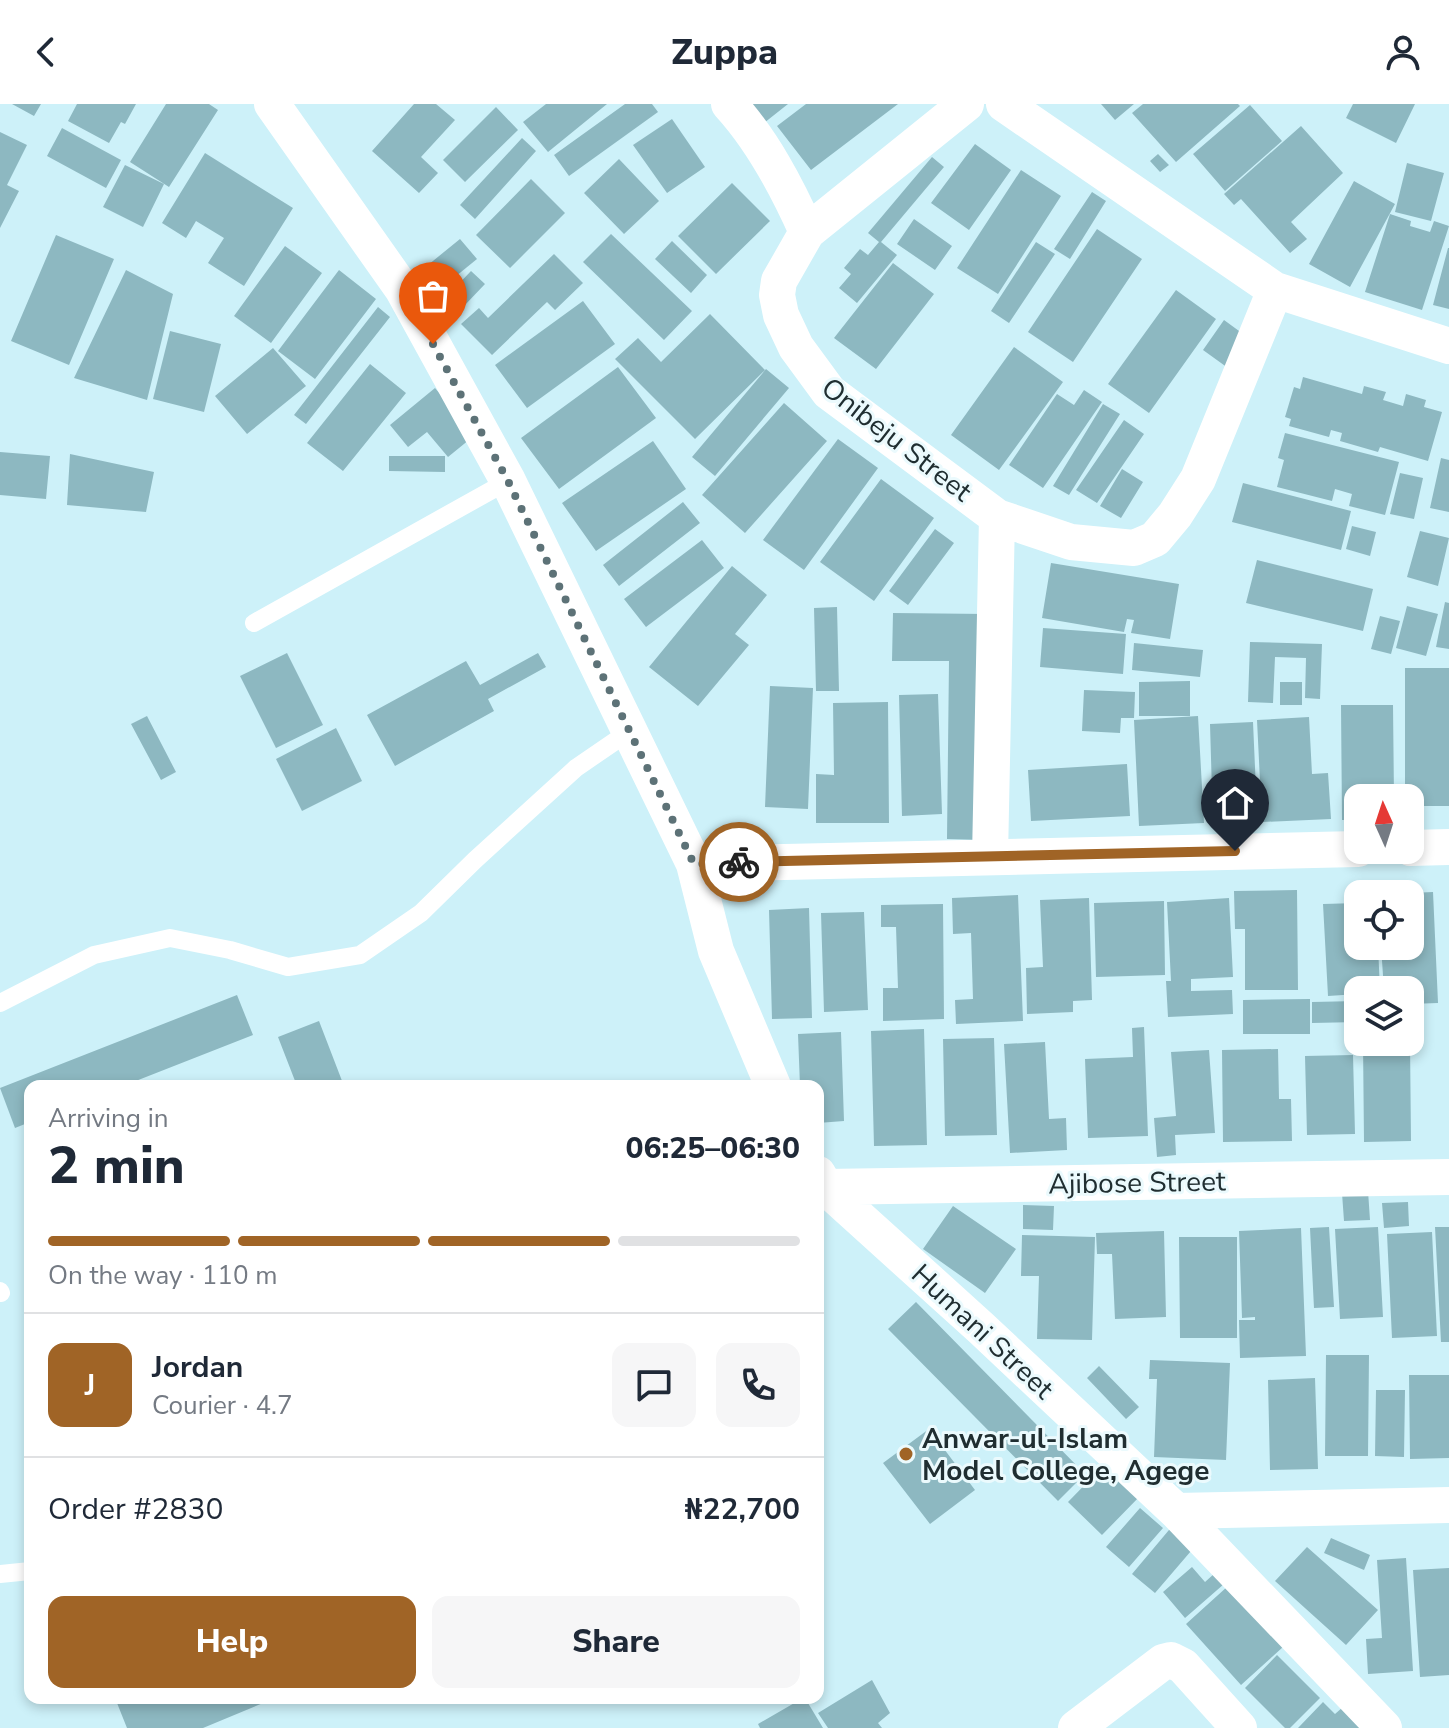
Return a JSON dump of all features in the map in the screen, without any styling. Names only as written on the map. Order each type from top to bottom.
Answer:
[{"type":"street","points":[[272,104],[403,290],[508,481],[694,864],[716,951],[770,1080]]},
{"type":"street","points":[[729,104],[758,141],[784,184],[807,232],[966,104]]},
{"type":"street","points":[[1004,104],[1275,290],[1449,346]]},
{"type":"street","name":"Onibeju Street","points":[[807,232],[779,281],[777,295],[781,315],[796,347],[829,392],[997,517],[1071,542],[1134,548],[1155,539],[1175,515],[1198,479],[1275,290]]},
{"type":"street","points":[[990,857],[997,517]]},
{"type":"street","points":[[1424,848],[1449,847]]},
{"type":"street","points":[[694,864],[1344,849]]},
{"type":"street","name":"Ajibose Street","points":[[824,1181],[1449,1177]]},
{"type":"street","name":"Humani Street","points":[[824,1183],[1176,1511],[1384,1728]]},
{"type":"street","points":[[1176,1511],[1449,1505]]},
{"type":"street","points":[[1076,1728],[1163,1662],[1171,1660],[1183,1666],[1239,1728]]},
{"type":"lane","points":[[254,623],[508,481]]},
{"type":"lane","points":[[0,1003],[94,955],[170,938],[230,950],[288,967],[360,955],[421,913],[576,768],[630,731]]},
{"type":"lane","points":[[0,1574],[24,1572]]},
{"type":"building","points":[[12,104],[41,104],[34,116]]},
{"type":"building","points":[[77,104],[136,104],[109,143],[68,121]]},
{"type":"building","points":[[166,104],[209,104],[218,110],[169,187],[130,162]]},
{"type":"building","points":[[414,104],[436,104],[455,120],[421,157],[438,173],[419,193],[372,151]]},
{"type":"building","points":[[546,104],[607,104],[548,152],[523,122]]},
{"type":"building","points":[[625,104],[652,104],[658,112],[569,176],[554,155]]},
{"type":"building","points":[[750,104],[788,104],[764,123]]},
{"type":"building","points":[[806,104],[898,104],[811,170],[777,126]]},
{"type":"building","points":[[1101,104],[1134,104],[1115,120]]},
{"type":"building","points":[[1143,104],[1240,106],[1176,162],[1132,113]]},
{"type":"building","points":[[1353,104],[1415,104],[1396,143],[1346,118]]},
{"type":"building","points":[[1250,105],[1282,141],[1225,191],[1193,154]]},
{"type":"building","points":[[496,107],[518,130],[465,182],[443,160]]},
{"type":"building","points":[[672,119],[705,167],[667,193],[633,145]]},
{"type":"building","points":[[1301,126],[1343,173],[1291,222],[1307,239],[1290,253],[1241,199],[1234,205],[1224,194]]},
{"type":"building","points":[[62,128],[121,160],[106,188],[47,156]]},
{"type":"building","points":[[0,132],[27,145],[7,185],[19,191],[0,228]]},
{"type":"building","points":[[522,138],[536,151],[475,219],[460,205]]},
{"type":"building","points":[[975,144],[1011,170],[969,230],[931,203]]},
{"type":"building","points":[[205,153],[293,208],[244,286],[208,263],[224,238],[196,221],[186,238],[162,223]]},
{"type":"building","points":[[1158,154],[1169,165],[1160,172],[1150,161]]},
{"type":"building","points":[[932,157],[944,167],[881,242],[897,255],[857,303],[839,288],[851,274],[844,268],[860,249],[868,255],[879,242],[868,233]]},
{"type":"building","points":[[619,159],[659,201],[624,234],[584,193]]},
{"type":"building","points":[[1407,163],[1444,173],[1431,221],[1395,212]]},
{"type":"building","points":[[125,165],[164,184],[143,227],[103,207]]},
{"type":"building","points":[[1021,170],[1061,196],[998,294],[957,268]]},
{"type":"building","points":[[531,179],[565,213],[510,268],[476,235]]},
{"type":"building","points":[[1354,181],[1395,204],[1350,287],[1309,264]]},
{"type":"building","points":[[732,183],[770,221],[716,274],[678,236]]},
{"type":"building","points":[[1092,192],[1106,201],[1070,259],[1054,249]]},
{"type":"building","points":[[1390,214],[1411,221],[1410,226],[1430,232],[1434,221],[1449,226],[1422,310],[1365,292]]},
{"type":"building","points":[[914,219],[952,246],[935,270],[897,244]]},
{"type":"building","points":[[1097,229],[1142,259],[1073,362],[1028,332]]},
{"type":"building","points":[[611,234],[692,311],[664,340],[583,262]]},
{"type":"building","points":[[56,235],[114,259],[69,365],[11,341]]},
{"type":"building","points":[[460,239],[477,259],[445,285],[428,265]]},
{"type":"building","points":[[672,241],[707,275],[691,293],[655,259]]},
{"type":"building","points":[[1036,242],[1055,254],[1009,323],[991,311]]},
{"type":"building","points":[[285,246],[322,273],[271,343],[234,316]]},
{"type":"building","points":[[1449,248],[1449,309],[1433,305]]},
{"type":"building","points":[[554,254],[583,283],[555,310],[547,302],[492,355],[461,324],[479,308],[488,318]]},
{"type":"building","points":[[893,263],[934,294],[876,369],[834,338]]},
{"type":"building","points":[[126,270],[173,294],[147,400],[74,378]]},
{"type":"building","points":[[339,270],[376,299],[315,379],[278,351]]},
{"type":"building","points":[[471,271],[485,284],[464,306],[450,293]]},
{"type":"building","points":[[1176,290],[1216,319],[1149,413],[1108,384]]},
{"type":"building","points":[[583,301],[615,344],[527,408],[495,365]]},
{"type":"building","points":[[378,307],[390,317],[306,424],[294,415]]},
{"type":"building","points":[[710,314],[765,370],[695,439],[615,359],[638,338],[661,362]]},
{"type":"building","points":[[1224,320],[1250,339],[1228,368],[1203,350]]},
{"type":"building","points":[[170,331],[221,344],[204,412],[153,399]]},
{"type":"building","points":[[1014,347],[1063,382],[999,470],[951,435]]},
{"type":"building","points":[[273,348],[306,386],[247,434],[215,396]]},
{"type":"building","points":[[370,364],[406,393],[343,471],[307,443]]},
{"type":"building","points":[[618,367],[656,418],[559,489],[521,438]]},
{"type":"building","points":[[766,369],[789,388],[715,476],[692,457]]},
{"type":"building","points":[[1303,377],[1362,394],[1364,386],[1386,392],[1383,400],[1403,406],[1406,394],[1426,400],[1424,407],[1442,412],[1428,461],[1380,447],[1378,452],[1340,441],[1342,433],[1331,430],[1329,437],[1289,426],[1291,419],[1285,417],[1294,387],[1300,389]]},
{"type":"building","points":[[435,388],[475,435],[448,457],[427,432],[408,447],[390,425]]},
{"type":"building","points":[[1084,390],[1102,402],[1043,488],[1009,465],[1057,394],[1074,405]]},
{"type":"building","points":[[784,403],[827,441],[745,533],[702,495]]},
{"type":"building","points":[[1103,404],[1120,414],[1069,495],[1053,486]]},
{"type":"building","points":[[1124,420],[1144,434],[1097,503],[1076,490]]},
{"type":"building","points":[[1285,433],[1399,462],[1385,515],[1349,506],[1352,494],[1335,489],[1332,501],[1277,487],[1284,460],[1278,458]]},
{"type":"building","points":[[838,439],[878,468],[804,570],[763,540]]},
{"type":"building","points":[[653,441],[686,489],[596,551],[562,503]]},
{"type":"building","points":[[0,452],[50,456],[46,499],[0,495]]},
{"type":"building","points":[[70,454],[154,472],[146,512],[67,505]]},
{"type":"building","points":[[389,456],[445,456],[445,472],[389,471]]},
{"type":"building","points":[[1441,458],[1449,460],[1449,512],[1430,508]]},
{"type":"building","points":[[1122,469],[1143,482],[1121,518],[1100,506]]},
{"type":"building","points":[[1400,473],[1423,478],[1414,519],[1390,514]]},
{"type":"building","points":[[881,479],[934,518],[874,601],[820,562]]},
{"type":"building","points":[[1243,483],[1351,511],[1341,550],[1232,522]]},
{"type":"building","points":[[683,502],[700,523],[619,586],[603,565]]},
{"type":"building","points":[[1352,526],[1376,532],[1370,556],[1346,549]]},
{"type":"building","points":[[935,529],[954,543],[908,605],[889,591]]},
{"type":"building","points":[[1420,531],[1449,538],[1438,586],[1407,577]]},
{"type":"building","points":[[702,540],[724,568],[646,627],[624,599]]},
{"type":"building","points":[[1257,560],[1373,589],[1363,631],[1246,603]]},
{"type":"building","points":[[1051,563],[1179,584],[1170,639],[1131,633],[1134,620],[1127,619],[1124,632],[1042,618]]},
{"type":"building","points":[[732,566],[767,595],[735,634],[749,645],[698,706],[649,667]]},
{"type":"building","points":[[1445,602],[1449,603],[1449,649],[1436,647]]},
{"type":"building","points":[[1407,606],[1438,614],[1426,656],[1396,648]]},
{"type":"building","points":[[837,607],[839,691],[816,691],[814,608]]},
{"type":"building","points":[[893,613],[987,614],[984,840],[947,839],[949,661],[892,661]]},
{"type":"building","points":[[1380,616],[1400,621],[1391,654],[1371,649]]},
{"type":"building","points":[[1043,628],[1126,634],[1123,674],[1040,667]]},
{"type":"building","points":[[1250,642],[1322,644],[1320,699],[1305,698],[1306,658],[1275,657],[1273,703],[1248,702]]},
{"type":"building","points":[[1134,643],[1203,650],[1200,677],[1132,670]]},
{"type":"building","points":[[287,653],[323,725],[276,748],[240,676]]},
{"type":"building","points":[[538,653],[546,667],[488,699],[494,711],[395,766],[367,715],[466,661],[480,685]]},
{"type":"building","points":[[1405,668],[1449,668],[1449,806],[1424,806],[1424,784],[1405,784]]},
{"type":"building","points":[[1190,681],[1190,716],[1139,716],[1139,682]]},
{"type":"building","points":[[1280,682],[1302,682],[1302,705],[1280,705]]},
{"type":"building","points":[[770,686],[813,688],[808,809],[765,807]]},
{"type":"building","points":[[1084,690],[1135,692],[1134,718],[1121,718],[1120,733],[1082,731]]},
{"type":"building","points":[[938,694],[942,814],[902,816],[899,695]]},
{"type":"building","points":[[888,702],[889,823],[816,823],[816,774],[834,775],[833,703]]},
{"type":"building","points":[[1341,705],[1393,705],[1394,784],[1344,784],[1342,820]]},
{"type":"building","points":[[147,716],[176,772],[161,780],[131,724]]},
{"type":"building","points":[[1198,716],[1204,823],[1139,826],[1134,720]]},
{"type":"building","points":[[1309,717],[1312,774],[1328,773],[1331,819],[1262,822],[1257,720]]},
{"type":"building","points":[[1253,722],[1256,790],[1212,792],[1210,724]]},
{"type":"building","points":[[336,728],[362,781],[302,811],[276,759]]},
{"type":"building","points":[[1127,764],[1130,816],[1031,821],[1028,770]]},
{"type":"building","points":[[1297,890],[1298,990],[1245,990],[1245,929],[1235,929],[1234,891]]},
{"type":"building","points":[[1424,892],[1433,892],[1438,1003],[1424,1004],[1424,976],[1383,976],[1382,960],[1424,960]]},
{"type":"building","points":[[1018,895],[1023,1021],[956,1024],[955,1000],[973,999],[971,933],[953,934],[952,898]]},
{"type":"building","points":[[1089,898],[1092,1000],[1073,1001],[1073,1012],[1027,1014],[1026,968],[1043,967],[1040,900]]},
{"type":"building","points":[[1229,898],[1233,977],[1191,979],[1191,991],[1232,990],[1233,1014],[1168,1017],[1166,981],[1171,981],[1167,902]]},
{"type":"building","points":[[1164,901],[1165,975],[1096,977],[1094,903]]},
{"type":"building","points":[[1344,903],[1344,960],[1379,960],[1379,976],[1344,976],[1344,995],[1328,996],[1323,904]]},
{"type":"building","points":[[943,904],[944,1019],[883,1021],[883,988],[898,988],[896,927],[881,927],[881,905]]},
{"type":"building","points":[[809,908],[812,1018],[772,1019],[769,910]]},
{"type":"building","points":[[864,912],[868,1010],[824,1012],[821,913]]},
{"type":"building","points":[[237,995],[253,1035],[138,1080],[24,1080],[24,1124],[15,1128],[0,1088]]},
{"type":"building","points":[[1310,999],[1310,1034],[1243,1034],[1243,1000]]},
{"type":"building","points":[[1344,1001],[1344,1022],[1312,1023],[1312,1002]]},
{"type":"building","points":[[319,1021],[342,1080],[295,1080],[278,1037]]},
{"type":"building","points":[[1144,1027],[1148,1136],[1088,1138],[1085,1059],[1133,1057],[1132,1028]]},
{"type":"building","points":[[924,1029],[927,1145],[874,1146],[871,1031]]},
{"type":"building","points":[[841,1032],[844,1121],[824,1123],[824,1080],[800,1080],[798,1034]]},
{"type":"building","points":[[994,1038],[997,1135],[945,1136],[943,1039]]},
{"type":"building","points":[[1045,1042],[1049,1119],[1066,1118],[1067,1150],[1010,1153],[1004,1044]]},
{"type":"building","points":[[1278,1049],[1279,1099],[1291,1099],[1292,1141],[1223,1142],[1222,1050]]},
{"type":"building","points":[[1209,1050],[1215,1133],[1175,1135],[1176,1155],[1157,1157],[1154,1118],[1176,1116],[1171,1052]]},
{"type":"building","points":[[1305,1056],[1353,1056],[1355,1134],[1307,1135]]},
{"type":"building","points":[[1363,1056],[1410,1056],[1411,1141],[1364,1142]]},
{"type":"building","points":[[1368,1191],[1370,1220],[1344,1221],[1342,1193]]},
{"type":"building","points":[[1408,1202],[1409,1226],[1384,1228],[1382,1203]]},
{"type":"building","points":[[1023,1205],[1054,1206],[1053,1230],[1023,1229]]},
{"type":"building","points":[[953,1206],[1016,1249],[985,1293],[923,1249]]},
{"type":"building","points":[[1329,1227],[1334,1307],[1314,1308],[1310,1228]]},
{"type":"building","points":[[1378,1227],[1383,1317],[1340,1319],[1335,1229]]},
{"type":"building","points":[[1435,1227],[1449,1227],[1449,1342],[1441,1342]]},
{"type":"building","points":[[1301,1228],[1306,1356],[1240,1358],[1239,1320],[1255,1320],[1255,1317],[1242,1318],[1239,1231]]},
{"type":"building","points":[[1164,1231],[1166,1317],[1115,1319],[1112,1254],[1097,1254],[1096,1233]]},
{"type":"building","points":[[1432,1232],[1437,1336],[1392,1338],[1387,1234]]},
{"type":"building","points":[[1022,1235],[1095,1237],[1092,1340],[1037,1339],[1039,1276],[1021,1276]]},
{"type":"building","points":[[1179,1237],[1237,1237],[1237,1338],[1180,1338]]},
{"type":"building","points":[[916,1302],[1085,1474],[1058,1501],[888,1329]]},
{"type":"building","points":[[1326,1355],[1369,1355],[1368,1456],[1325,1456]]},
{"type":"building","points":[[1150,1360],[1230,1363],[1226,1460],[1154,1457],[1157,1379],[1149,1379]]},
{"type":"building","points":[[1099,1366],[1139,1407],[1126,1419],[1087,1378]]},
{"type":"building","points":[[1409,1375],[1449,1375],[1449,1458],[1410,1459]]},
{"type":"building","points":[[1315,1378],[1318,1469],[1270,1470],[1268,1380]]},
{"type":"building","points":[[1376,1390],[1405,1390],[1404,1457],[1375,1456]]},
{"type":"building","points":[[929,1429],[975,1490],[930,1524],[883,1463]]},
{"type":"building","points":[[1108,1461],[1141,1495],[1102,1535],[1068,1502]]},
{"type":"building","points":[[1140,1508],[1163,1528],[1129,1567],[1106,1547]]},
{"type":"building","points":[[1174,1524],[1197,1544],[1155,1593],[1132,1574]]},
{"type":"building","points":[[1331,1538],[1370,1555],[1364,1570],[1324,1553]]},
{"type":"building","points":[[1307,1547],[1378,1610],[1346,1645],[1275,1581]]},
{"type":"building","points":[[1406,1558],[1413,1671],[1368,1674],[1366,1639],[1382,1638],[1377,1560]]},
{"type":"building","points":[[1192,1567],[1205,1582],[1215,1573],[1224,1584],[1185,1618],[1163,1592]]},
{"type":"building","points":[[1449,1568],[1449,1675],[1420,1677],[1413,1570]]},
{"type":"building","points":[[1228,1586],[1283,1647],[1241,1685],[1186,1624]]},
{"type":"building","points":[[1277,1655],[1320,1698],[1290,1728],[1285,1728],[1245,1688]]},
{"type":"building","points":[[872,1680],[890,1713],[878,1723],[882,1728],[828,1728],[818,1713]]},
{"type":"building","points":[[1323,1702],[1335,1714],[1343,1707],[1364,1728],[1298,1728]]},
{"type":"building","points":[[117,1704],[261,1704],[203,1728],[127,1728]]},
{"type":"building","points":[[793,1704],[809,1704],[823,1728],[760,1728],[758,1724]]},
{"type":"way so far","points":[[433,344],[508,481],[694,864],[739,862]]},
{"type":"place","name":"Anwar-ul-Islam Model College, Agege","points":[[906,1454]]},
{"type":"route","points":[[739,862],[1235,851]]}]
